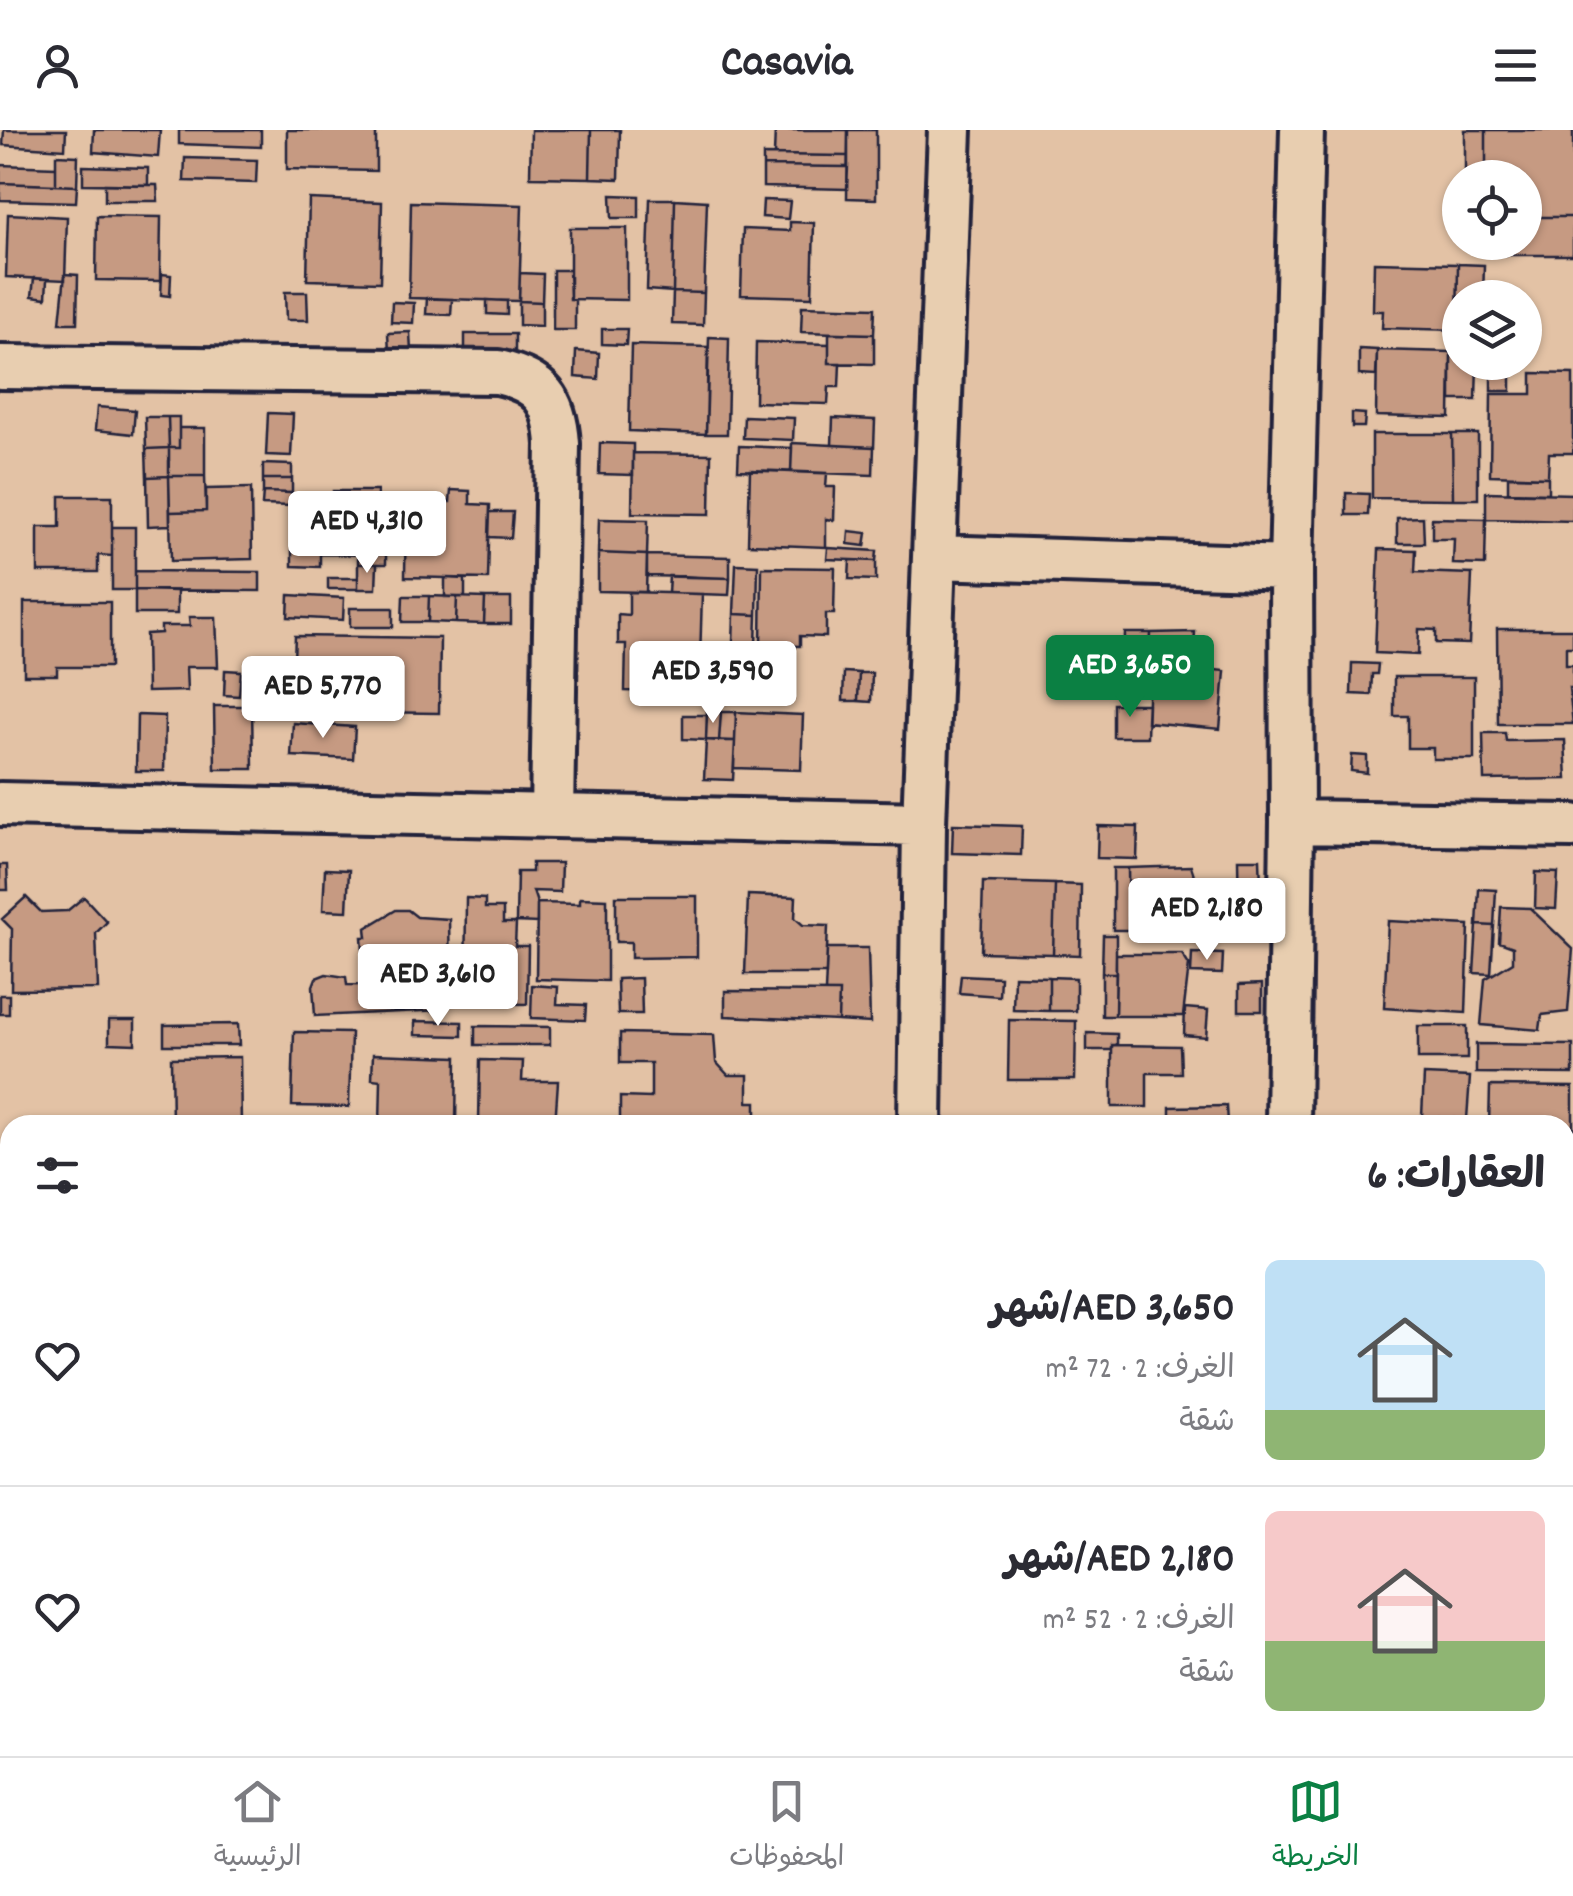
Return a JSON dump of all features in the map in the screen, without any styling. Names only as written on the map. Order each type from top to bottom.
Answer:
[{"type":"street","points":[[920,1115],[924,824],[950,130]]},
{"type":"street","points":[[1288,1115],[1291,568],[1302,130]]},
{"type":"street","points":[[0,367],[498,372],[524,378],[544,394],[556,417],[558,444],[552,814]]},
{"type":"street","points":[[934,557],[1291,568]]},
{"type":"street","points":[[0,804],[924,824]]},
{"type":"street","points":[[1292,822],[1573,826]]},
{"type":"building","points":[[4,130],[66,130],[65,149],[3,145]]},
{"type":"building","points":[[94,130],[160,130],[158,157],[93,152]]},
{"type":"building","points":[[179,130],[261,130],[261,147],[179,144]]},
{"type":"building","points":[[287,130],[376,130],[376,171],[287,169]]},
{"type":"building","points":[[531,130],[591,130],[590,178],[530,177]]},
{"type":"building","points":[[591,130],[620,130],[619,179],[590,178]]},
{"type":"building","points":[[775,130],[848,130],[848,156],[774,155]]},
{"type":"building","points":[[848,130],[876,130],[876,199],[847,198]]},
{"type":"building","points":[[1465,130],[1486,130],[1486,160],[1465,160]]},
{"type":"building","points":[[1486,130],[1573,130],[1573,217],[1542,217],[1542,160],[1486,160]]},
{"type":"building","points":[[56,155],[78,156],[77,186],[56,185]]},
{"type":"building","points":[[763,155],[848,156],[848,167],[763,166]]},
{"type":"building","points":[[185,158],[257,160],[256,183],[184,181]]},
{"type":"building","points":[[0,165],[56,167],[56,185],[0,183]]},
{"type":"building","points":[[83,166],[148,168],[148,185],[83,184]]},
{"type":"building","points":[[763,166],[848,167],[847,189],[763,187]]},
{"type":"building","points":[[0,183],[77,186],[76,202],[0,200]]},
{"type":"building","points":[[105,184],[157,185],[158,201],[105,201]]},
{"type":"building","points":[[611,195],[639,196],[639,218],[612,218]]},
{"type":"building","points":[[309,199],[382,202],[380,282],[307,280]]},
{"type":"building","points":[[650,199],[675,199],[673,292],[647,290]]},
{"type":"building","points":[[675,199],[707,201],[704,293],[673,292]]},
{"type":"building","points":[[763,200],[790,201],[788,219],[762,217]]},
{"type":"building","points":[[411,202],[522,205],[519,301],[409,298]]},
{"type":"building","points":[[8,214],[67,217],[65,280],[6,277]]},
{"type":"building","points":[[97,216],[161,217],[160,281],[96,280]]},
{"type":"building","points":[[1542,217],[1573,217],[1573,255],[1542,255]]},
{"type":"building","points":[[790,222],[814,223],[812,297],[741,295],[743,229],[790,231]]},
{"type":"building","points":[[570,228],[627,228],[627,300],[570,299]]},
{"type":"building","points":[[1374,262],[1458,264],[1458,280],[1442,280],[1442,330],[1382,328],[1383,311],[1373,311]]},
{"type":"building","points":[[1458,264],[1484,265],[1484,280],[1458,280]]},
{"type":"building","points":[[553,270],[569,270],[575,330],[553,330]]},
{"type":"building","points":[[520,273],[543,274],[542,302],[519,301]]},
{"type":"building","points":[[65,274],[78,275],[77,323],[60,323]]},
{"type":"building","points":[[162,274],[171,275],[170,296],[161,295]]},
{"type":"building","points":[[34,278],[47,279],[46,298],[32,296]]},
{"type":"building","points":[[285,292],[307,292],[308,320],[286,320]]},
{"type":"building","points":[[673,292],[704,293],[703,325],[672,324]]},
{"type":"building","points":[[427,298],[452,299],[451,315],[426,314]]},
{"type":"building","points":[[487,300],[507,301],[507,315],[487,314]]},
{"type":"building","points":[[519,301],[542,302],[542,326],[519,325]]},
{"type":"building","points":[[392,302],[414,303],[413,323],[391,322]]},
{"type":"building","points":[[802,306],[875,308],[874,334],[801,332]]},
{"type":"building","points":[[602,329],[627,329],[626,345],[602,344]]},
{"type":"building","points":[[410,332],[411,352],[389,353],[388,333]]},
{"type":"building","points":[[829,333],[874,334],[874,364],[829,363]]},
{"type":"building","points":[[465,334],[515,334],[515,357],[465,356]]},
{"type":"building","points":[[709,337],[729,338],[727,434],[706,434]]},
{"type":"building","points":[[756,342],[829,344],[829,363],[840,363],[839,387],[829,387],[828,404],[755,402]]},
{"type":"building","points":[[631,345],[708,347],[706,434],[629,431]]},
{"type":"building","points":[[1359,349],[1377,350],[1376,376],[1359,375]]},
{"type":"building","points":[[1377,350],[1442,352],[1442,380],[1451,380],[1450,418],[1376,416]]},
{"type":"building","points":[[576,351],[599,353],[598,379],[575,377]]},
{"type":"building","points":[[1542,373],[1573,374],[1573,453],[1549,453],[1548,477],[1490,475],[1491,394],[1532,394],[1532,380],[1542,380]]},
{"type":"building","points":[[1451,380],[1477,380],[1476,400],[1451,400]]},
{"type":"building","points":[[1491,380],[1511,380],[1511,391],[1491,391]]},
{"type":"building","points":[[97,407],[135,410],[133,434],[95,430]]},
{"type":"building","points":[[268,413],[293,414],[291,456],[266,455]]},
{"type":"building","points":[[1352,413],[1365,414],[1364,427],[1352,427]]},
{"type":"building","points":[[744,416],[794,418],[793,440],[743,438]]},
{"type":"building","points":[[145,417],[168,417],[169,448],[146,449]]},
{"type":"building","points":[[168,417],[179,417],[179,448],[169,448]]},
{"type":"building","points":[[833,418],[875,420],[874,447],[832,445]]},
{"type":"building","points":[[179,428],[205,428],[205,476],[169,476],[169,448],[179,448]]},
{"type":"building","points":[[1372,434],[1452,434],[1453,499],[1372,498]]},
{"type":"building","points":[[1452,434],[1478,434],[1478,499],[1453,499]]},
{"type":"building","points":[[600,443],[633,444],[633,475],[599,474]]},
{"type":"building","points":[[792,443],[874,447],[873,475],[791,472]]},
{"type":"building","points":[[739,446],[792,448],[791,472],[738,470]]},
{"type":"building","points":[[169,448],[169,476],[147,477],[146,449]]},
{"type":"building","points":[[633,453],[711,454],[710,514],[632,513]]},
{"type":"building","points":[[263,464],[292,465],[292,479],[263,479]]},
{"type":"building","points":[[750,470],[827,473],[826,487],[835,487],[834,520],[826,519],[826,547],[748,544]]},
{"type":"building","points":[[169,476],[170,525],[148,526],[147,477]]},
{"type":"building","points":[[169,476],[205,476],[206,511],[170,512]]},
{"type":"building","points":[[1508,476],[1548,477],[1548,493],[1508,492]]},
{"type":"building","points":[[263,479],[292,479],[292,493],[263,492]]},
{"type":"building","points":[[251,488],[252,559],[171,561],[170,512],[206,511],[206,489]]},
{"type":"building","points":[[451,490],[470,491],[470,504],[490,505],[488,579],[405,577],[406,501],[450,502]]},
{"type":"building","points":[[333,491],[377,491],[377,555],[320,554],[320,567],[292,566],[292,537],[304,537],[304,515],[333,515]]},
{"type":"building","points":[[263,492],[292,493],[291,506],[262,505]]},
{"type":"building","points":[[1486,492],[1573,494],[1573,521],[1486,519]]},
{"type":"building","points":[[1346,493],[1369,494],[1368,515],[1346,515]]},
{"type":"building","points":[[60,496],[112,496],[112,556],[98,555],[98,572],[38,572],[38,527],[60,527]]},
{"type":"building","points":[[377,511],[390,511],[390,525],[377,525]]},
{"type":"building","points":[[490,512],[513,512],[511,538],[489,537]]},
{"type":"building","points":[[1423,517],[1424,543],[1397,543],[1397,518]]},
{"type":"building","points":[[1432,518],[1486,519],[1485,565],[1453,564],[1454,539],[1432,539]]},
{"type":"building","points":[[599,519],[648,520],[647,555],[598,553]]},
{"type":"building","points":[[112,527],[135,527],[135,590],[112,590]]},
{"type":"building","points":[[849,531],[867,533],[865,546],[848,544]]},
{"type":"building","points":[[828,548],[877,551],[876,561],[827,559]]},
{"type":"building","points":[[1379,549],[1416,550],[1415,572],[1472,574],[1469,644],[1436,643],[1436,630],[1419,629],[1418,655],[1375,653]]},
{"type":"building","points":[[598,553],[647,555],[646,592],[598,591]]},
{"type":"building","points":[[358,554],[386,554],[386,564],[358,564]]},
{"type":"building","points":[[647,555],[730,557],[730,578],[647,576]]},
{"type":"building","points":[[850,560],[876,561],[876,580],[849,579]]},
{"type":"building","points":[[358,564],[377,564],[376,589],[358,589]]},
{"type":"building","points":[[736,564],[758,565],[757,615],[734,614]]},
{"type":"building","points":[[762,567],[835,568],[834,614],[826,614],[826,637],[800,636],[800,646],[761,645]]},
{"type":"building","points":[[135,571],[260,572],[260,591],[135,590]]},
{"type":"building","points":[[669,576],[730,578],[729,595],[668,593]]},
{"type":"building","points":[[328,578],[358,578],[358,589],[328,589]]},
{"type":"building","points":[[445,578],[465,579],[465,597],[445,597]]},
{"type":"building","points":[[135,590],[177,591],[177,614],[135,614]]},
{"type":"building","points":[[629,592],[702,594],[699,693],[625,691],[626,644],[618,644],[618,614],[629,615]]},
{"type":"building","points":[[289,595],[344,598],[343,620],[288,617]]},
{"type":"building","points":[[403,596],[429,596],[428,622],[402,622]]},
{"type":"building","points":[[429,596],[457,597],[456,623],[428,622]]},
{"type":"building","points":[[457,597],[485,598],[484,624],[456,623]]},
{"type":"building","points":[[485,598],[511,598],[511,624],[484,624]]},
{"type":"building","points":[[24,602],[110,602],[110,667],[57,667],[57,675],[24,675]]},
{"type":"building","points":[[350,608],[393,608],[393,627],[350,627]]},
{"type":"building","points":[[734,614],[757,615],[756,645],[733,644]]},
{"type":"building","points":[[189,617],[216,617],[218,667],[186,667],[187,691],[147,692],[146,634],[161,633],[161,626],[190,626]]},
{"type":"building","points":[[1497,629],[1573,629],[1573,647],[1566,647],[1566,665],[1573,665],[1573,688],[1569,688],[1573,724],[1498,724]]},
{"type":"building","points":[[1195,632],[1193,659],[1205,669],[1225,671],[1220,729],[1147,722],[1151,633]]},
{"type":"building","points":[[1125,633],[1151,633],[1149,678],[1124,678]]},
{"type":"building","points":[[295,636],[440,638],[439,713],[295,711],[295,686],[277,686],[278,659],[294,659]]},
{"type":"building","points":[[1352,663],[1378,664],[1377,674],[1372,674],[1371,695],[1351,694]]},
{"type":"building","points":[[225,670],[241,671],[239,696],[224,695]]},
{"type":"building","points":[[844,672],[859,673],[858,701],[843,701]]},
{"type":"building","points":[[859,673],[872,673],[871,702],[858,701]]},
{"type":"building","points":[[1394,677],[1474,677],[1474,759],[1433,759],[1433,748],[1408,748],[1408,716],[1394,716]]},
{"type":"building","points":[[1113,704],[1148,704],[1147,737],[1113,737]]},
{"type":"building","points":[[214,706],[252,706],[253,769],[215,769]]},
{"type":"building","points":[[707,711],[721,712],[719,741],[706,740]]},
{"type":"building","points":[[721,712],[736,712],[735,741],[719,741]]},
{"type":"building","points":[[736,712],[803,715],[801,770],[734,768]]},
{"type":"building","points":[[137,715],[165,716],[164,771],[136,771]]},
{"type":"building","points":[[683,715],[707,715],[706,740],[683,739]]},
{"type":"building","points":[[293,723],[355,727],[353,759],[291,756]]},
{"type":"building","points":[[1483,733],[1505,733],[1506,741],[1565,740],[1567,779],[1484,780]]},
{"type":"building","points":[[706,740],[735,741],[733,780],[704,779]]},
{"type":"building","points":[[1352,755],[1367,756],[1367,773],[1351,771]]},
{"type":"building","points":[[953,824],[1022,826],[1021,855],[952,853]]},
{"type":"building","points":[[1098,826],[1138,827],[1137,859],[1097,858]]},
{"type":"building","points":[[1238,859],[1260,859],[1262,912],[1239,913]]},
{"type":"building","points":[[532,863],[561,863],[560,892],[533,891],[537,923],[516,922],[517,872],[532,872]]},
{"type":"building","points":[[0,865],[7,865],[8,890],[0,890]]},
{"type":"building","points":[[1191,866],[1197,884],[1188,898],[1194,916],[1189,928],[1129,930],[1128,868]]},
{"type":"building","points":[[1113,868],[1128,868],[1129,930],[1113,930]]},
{"type":"building","points":[[325,869],[349,870],[347,911],[323,910]]},
{"type":"building","points":[[1536,872],[1558,873],[1556,909],[1535,908]]},
{"type":"building","points":[[983,882],[1055,884],[1053,954],[981,952]]},
{"type":"building","points":[[1055,884],[1081,885],[1080,955],[1053,954]]},
{"type":"building","points":[[1479,889],[1496,890],[1494,926],[1477,925]]},
{"type":"building","points":[[748,895],[796,897],[795,918],[803,925],[828,926],[826,974],[745,974]]},
{"type":"building","points":[[616,896],[697,896],[697,957],[631,958],[631,942],[616,942]]},
{"type":"building","points":[[26,897],[41,912],[67,911],[84,897],[107,922],[96,933],[98,989],[11,990],[12,929],[2,919]]},
{"type":"building","points":[[466,898],[485,899],[485,908],[503,908],[503,923],[516,923],[515,946],[528,946],[527,1004],[465,1003]]},
{"type":"building","points":[[580,898],[607,899],[607,981],[536,979],[537,903],[580,904]]},
{"type":"building","points":[[1501,907],[1530,908],[1573,949],[1568,1012],[1542,1015],[1540,1030],[1481,1025],[1485,979],[1513,962],[1513,947],[1499,942]]},
{"type":"building","points":[[396,910],[408,910],[417,917],[449,919],[450,978],[365,979],[362,937],[367,937],[366,928]]},
{"type":"building","points":[[1388,921],[1469,925],[1466,1013],[1384,1008]]},
{"type":"building","points":[[1477,925],[1494,926],[1491,974],[1474,973]]},
{"type":"building","points":[[1103,935],[1116,935],[1116,973],[1102,973]]},
{"type":"building","points":[[827,948],[868,948],[870,1023],[838,1021],[839,992],[825,992]]},
{"type":"building","points":[[1192,953],[1223,954],[1222,974],[1191,973]]},
{"type":"building","points":[[1116,954],[1182,954],[1189,965],[1183,1016],[1115,1016]]},
{"type":"building","points":[[1102,973],[1116,973],[1115,1016],[1102,1016]]},
{"type":"building","points":[[326,974],[346,977],[347,985],[441,986],[442,1010],[315,1016],[313,986],[316,978]]},
{"type":"building","points":[[961,975],[1000,977],[999,996],[959,993]]},
{"type":"building","points":[[1014,976],[1049,977],[1049,1011],[1013,1010]]},
{"type":"building","points":[[1049,977],[1076,978],[1076,1011],[1049,1011]]},
{"type":"building","points":[[641,978],[642,1014],[618,1014],[617,979]]},
{"type":"building","points":[[1262,984],[1262,1011],[1239,1011],[1239,985]]},
{"type":"building","points":[[532,985],[558,987],[557,1004],[586,1005],[585,1020],[531,1018]]},
{"type":"building","points":[[725,991],[839,992],[838,1021],[725,1016]]},
{"type":"building","points":[[0,995],[9,995],[9,1014],[0,1014]]},
{"type":"building","points":[[1185,1008],[1208,1010],[1206,1037],[1184,1035]]},
{"type":"building","points":[[109,1020],[135,1020],[135,1044],[109,1043]]},
{"type":"building","points":[[1009,1020],[1076,1021],[1075,1080],[1008,1080]]},
{"type":"building","points":[[415,1021],[462,1022],[462,1036],[415,1035]]},
{"type":"building","points":[[238,1024],[239,1045],[164,1045],[164,1025]]},
{"type":"building","points":[[475,1026],[550,1027],[550,1045],[475,1045]]},
{"type":"building","points":[[1418,1026],[1467,1026],[1467,1059],[1418,1059]]},
{"type":"building","points":[[294,1032],[351,1033],[349,1107],[292,1106]]},
{"type":"building","points":[[620,1033],[714,1035],[716,1062],[728,1075],[748,1075],[748,1102],[756,1102],[756,1115],[620,1115],[620,1097],[651,1098],[651,1063],[620,1063]]},
{"type":"building","points":[[1087,1033],[1117,1034],[1117,1045],[1112,1045],[1112,1050],[1087,1050]]},
{"type":"building","points":[[1476,1044],[1573,1045],[1573,1074],[1476,1073]]},
{"type":"building","points":[[1112,1045],[1180,1046],[1181,1073],[1147,1073],[1147,1107],[1112,1107]]},
{"type":"building","points":[[373,1054],[457,1057],[456,1115],[380,1115],[381,1080],[372,1079]]},
{"type":"building","points":[[240,1057],[241,1115],[172,1115],[171,1058]]},
{"type":"building","points":[[480,1060],[523,1061],[522,1081],[558,1081],[556,1115],[479,1115]]},
{"type":"building","points":[[1424,1075],[1470,1077],[1467,1115],[1422,1115]]},
{"type":"building","points":[[1490,1086],[1573,1087],[1573,1115],[1489,1115]]},
{"type":"building","points":[[1226,1106],[1227,1115],[1170,1115],[1170,1107]]}]
